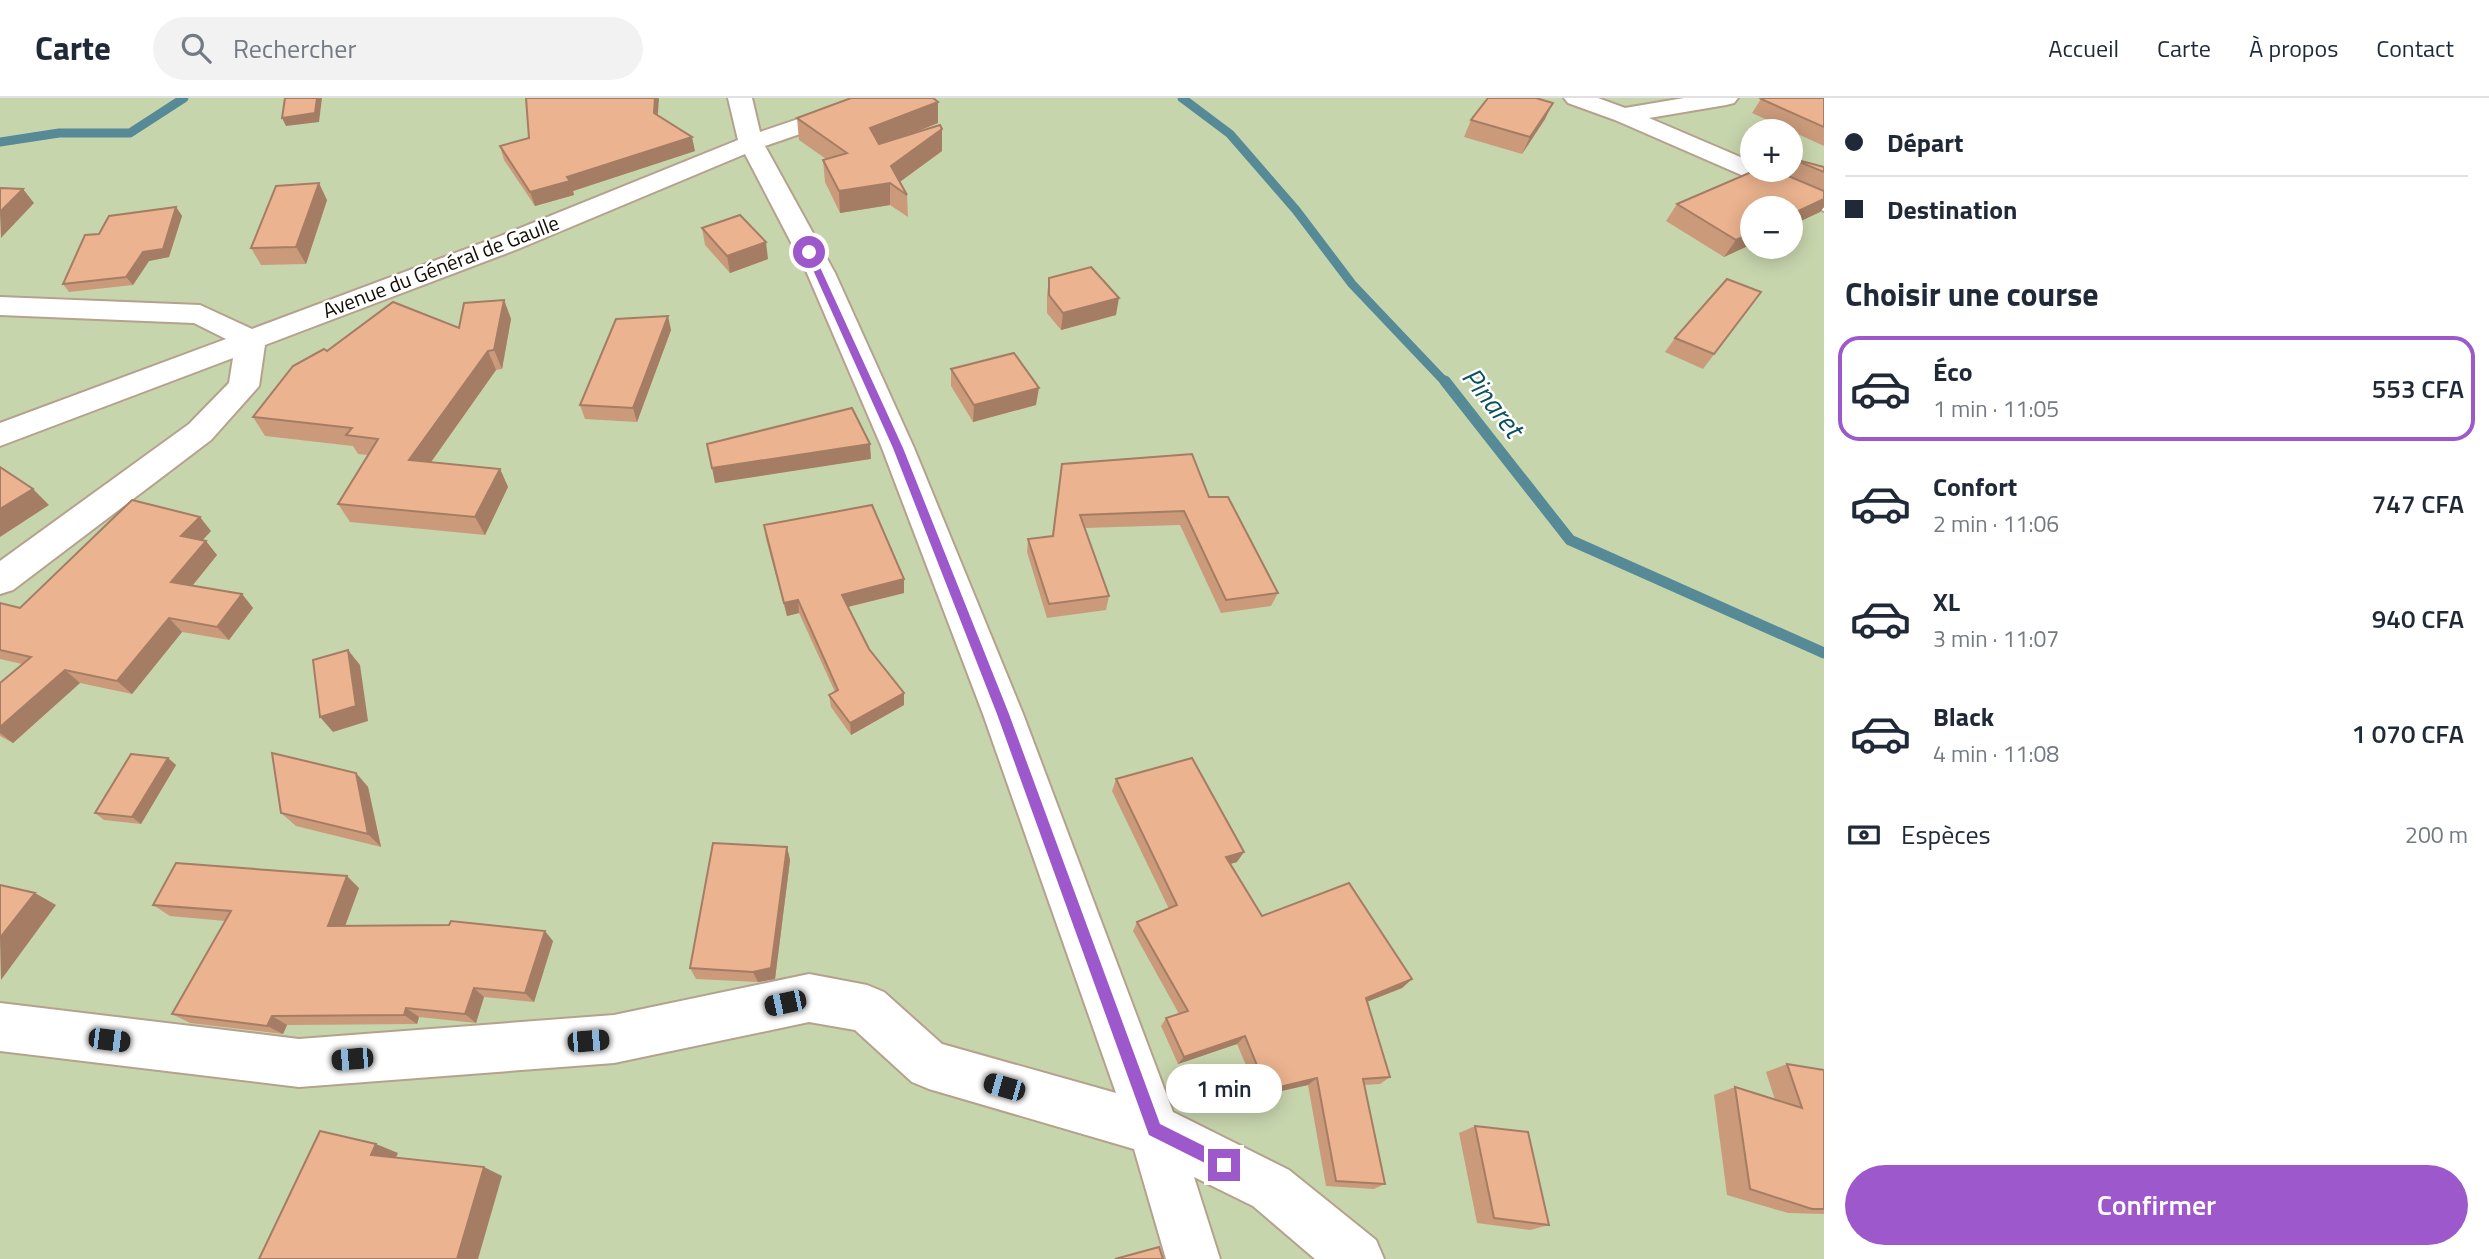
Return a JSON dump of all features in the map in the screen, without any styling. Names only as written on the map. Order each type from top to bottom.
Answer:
[{"type":"street","points":[[740,98],[751,143],[821,273],[898,448],[1003,714],[1154,1129],[1193,1259]]},
{"type":"street","name":"Avenue du Général de Gaulle","points":[[0,435],[508,243],[751,143],[882,98]]},
{"type":"street","points":[[1576,98],[1623,115],[1824,203]]},
{"type":"street","points":[[1623,115],[1727,98]]},
{"type":"street","points":[[0,306],[200,314],[251,340],[244,386],[200,432],[0,580]]},
{"type":"street","points":[[0,1027],[299,1063],[614,1039],[810,999],[867,1009],[929,1065],[1154,1129],[1271,1188],[1357,1259]]},
{"type":"green space","points":[[0,98],[1824,98],[1824,1259],[0,1259]]},
{"type":"building","points":[[285,98],[317,98],[315,113],[282,118]]},
{"type":"building","points":[[526,98],[655,98],[654,113],[692,137],[567,177],[570,181],[530,192],[500,146],[529,138]]},
{"type":"building","points":[[851,98],[933,98],[938,102],[870,128],[879,144],[940,125],[942,129],[891,166],[907,195],[890,183],[839,191],[823,160],[847,153],[797,118]]},
{"type":"building","points":[[1488,98],[1536,98],[1553,103],[1530,137],[1471,120]]},
{"type":"building","points":[[1824,98],[1824,127],[1761,99]]},
{"type":"building","points":[[1803,161],[1824,167],[1824,172],[1803,163]]},
{"type":"building","points":[[1740,177],[1740,182],[1803,182],[1824,191],[1824,199],[1803,209],[1803,196],[1740,196],[1740,238],[1736,240],[1677,204]]},
{"type":"building","points":[[319,183],[296,247],[251,248],[276,186]]},
{"type":"building","points":[[0,188],[23,189],[0,212]]},
{"type":"building","points":[[176,207],[163,249],[143,252],[126,277],[63,284],[85,235],[99,234],[109,216]]},
{"type":"building","points":[[740,215],[766,242],[727,256],[702,228]]},
{"type":"building","points":[[1091,267],[1119,298],[1063,313],[1049,295],[1049,278]]},
{"type":"building","points":[[1727,279],[1761,292],[1714,354],[1675,338]]},
{"type":"building","points":[[504,300],[494,350],[488,351],[409,460],[500,469],[475,517],[338,504],[378,439],[346,435],[352,428],[253,417],[293,366],[324,349],[327,351],[393,302],[459,328],[464,303]]},
{"type":"building","points":[[668,316],[633,408],[580,405],[616,319]]},
{"type":"building","points":[[1014,353],[1039,388],[974,405],[951,369]]},
{"type":"building","points":[[852,408],[870,444],[712,468],[707,444]]},
{"type":"building","points":[[1192,454],[1209,497],[1228,497],[1278,593],[1226,600],[1184,511],[1080,515],[1109,596],[1049,604],[1028,539],[1053,536],[1062,464]]},
{"type":"building","points":[[0,467],[33,489],[0,509]]},
{"type":"building","points":[[132,500],[200,517],[181,536],[206,541],[171,582],[242,594],[217,627],[169,618],[117,681],[65,670],[0,727],[0,683],[31,657],[0,650],[0,603],[20,608]]},
{"type":"building","points":[[872,505],[904,579],[842,595],[869,649],[904,693],[850,723],[829,695],[838,690],[798,600],[784,603],[764,525]]},
{"type":"building","points":[[348,650],[356,706],[320,717],[313,660]]},
{"type":"building","points":[[272,753],[356,773],[368,834],[281,813]]},
{"type":"building","points":[[131,754],[168,758],[132,817],[95,813]]},
{"type":"building","points":[[1192,758],[1244,852],[1226,857],[1262,916],[1349,883],[1412,979],[1366,998],[1390,1077],[1363,1079],[1385,1184],[1336,1181],[1317,1078],[1267,1090],[1245,1036],[1184,1057],[1166,1018],[1188,1011],[1137,922],[1177,905],[1116,779]]},
{"type":"building","points":[[713,843],[787,847],[771,968],[753,972],[690,968]]},
{"type":"building","points":[[176,863],[347,876],[328,926],[449,925],[451,921],[545,931],[525,993],[474,988],[465,1014],[406,1008],[404,1015],[272,1016],[267,1026],[172,1014],[231,911],[153,905]]},
{"type":"building","points":[[0,885],[35,893],[0,938]]},
{"type":"building","points":[[1787,1064],[1824,1070],[1824,1209],[1812,1209],[1750,1189],[1735,1087],[1802,1108]]},
{"type":"building","points":[[1475,1126],[1528,1132],[1549,1225],[1494,1218]]},
{"type":"building","points":[[320,1131],[376,1144],[371,1155],[484,1167],[457,1259],[259,1259]]},
{"type":"building","points":[[1159,1247],[1163,1259],[1115,1259]]},
{"type":"waterway","name":"Pinaret","points":[[0,142],[59,133],[130,133],[184,98]]},
{"type":"waterway","name":"Pinaret","points":[[1182,98],[1230,134],[1296,210],[1352,284],[1446,383]]},
{"type":"waterway","name":"Pinaret","points":[[1445,381],[1570,540],[1824,653]]},
{"type":"route","points":[[809,252],[821,273],[898,448],[1003,714],[1154,1129],[1224,1165]]}]
